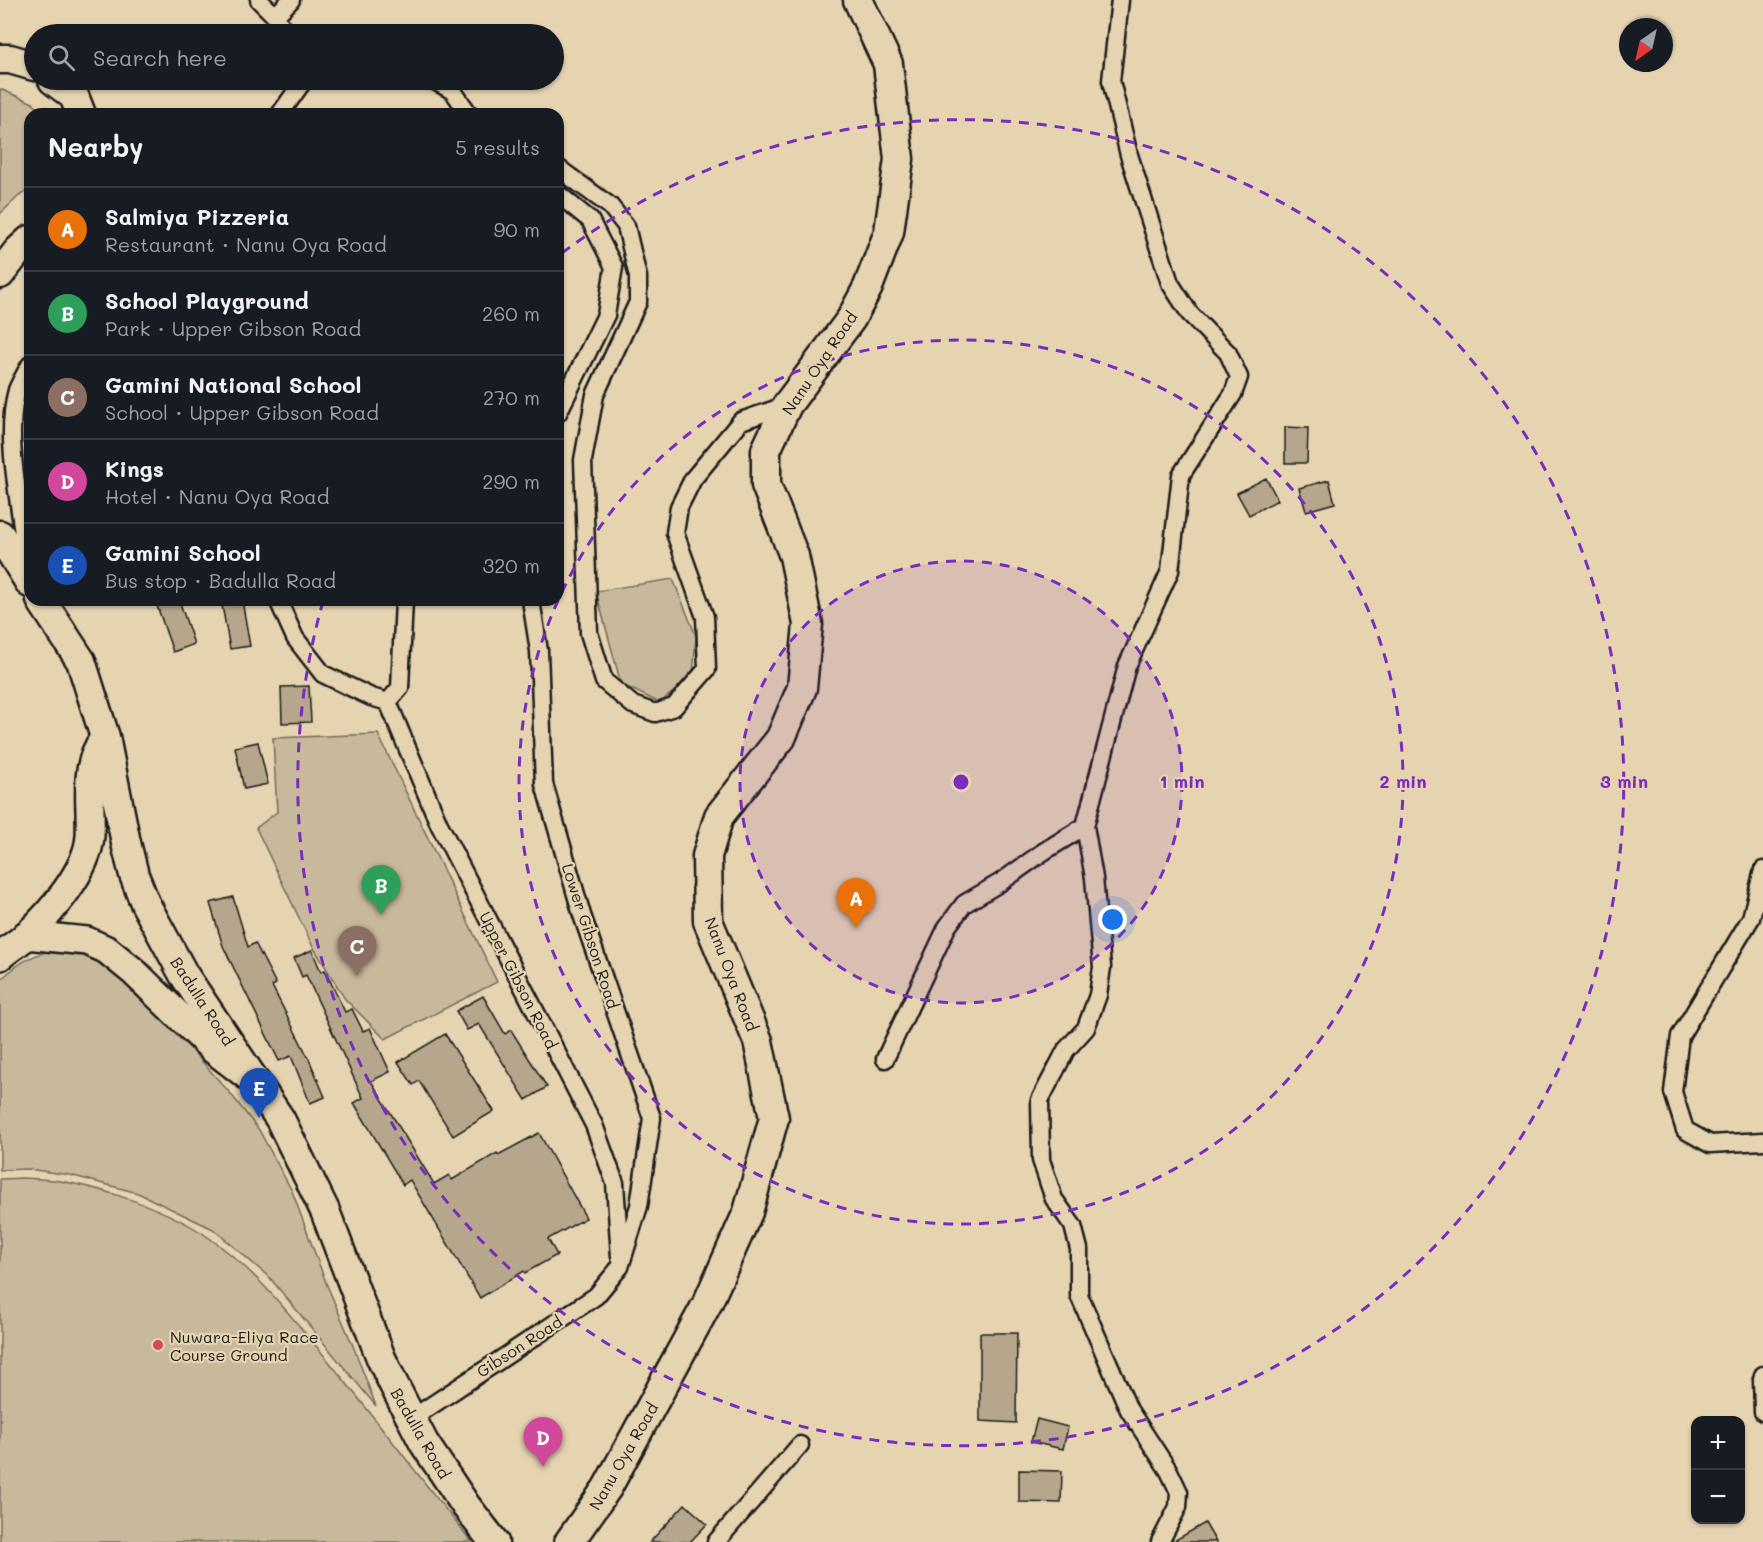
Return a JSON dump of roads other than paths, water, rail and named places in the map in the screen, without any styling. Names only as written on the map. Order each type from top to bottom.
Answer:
[{"type":"highway","name":"Nanu Oya Road","points":[[569,1542],[607,1488],[707,1304],[748,1212],[774,1118],[758,1041],[708,921],[707,856],[719,816],[781,738],[802,688],[808,624],[794,556],[766,485],[766,450],[787,405],[851,319],[868,287],[889,232],[899,159],[888,64],[858,0]]},
{"type":"highway","points":[[0,59],[24,63]]},
{"type":"highway","points":[[66,90],[74,96],[79,108]]},
{"type":"highway","points":[[0,274],[24,246]]},
{"type":"highway","points":[[0,535],[24,573]]},
{"type":"highway","name":"Badulla Road","points":[[45,606],[81,661],[105,737],[126,843],[134,875],[145,903],[184,975],[280,1119],[325,1211],[381,1358],[411,1419],[441,1469],[494,1542]]},
{"type":"main road","points":[[0,956],[26,935],[51,909],[84,860],[90,836],[89,797],[92,759],[105,737]]},
{"type":"main road","points":[[26,935],[87,941],[107,950],[134,972],[214,1050],[256,1082]]},
{"type":"street","points":[[259,0],[281,24]]},
{"type":"street","points":[[276,16],[291,0]]},
{"type":"street","points":[[1120,0],[1111,81],[1132,166],[1170,282],[1190,314],[1228,353],[1239,378],[1233,394],[1181,475],[1170,571],[1127,666],[1085,826],[1094,878],[1102,967],[1098,995],[1086,1028],[1066,1050],[1040,1100],[1041,1160],[1054,1199],[1073,1226],[1079,1249],[1079,1295],[1129,1410],[1169,1471],[1179,1492],[1178,1507],[1160,1542]]},
{"type":"street","points":[[284,108],[297,90]]},
{"type":"street","points":[[453,91],[465,108]]},
{"type":"street","points":[[453,91],[476,108]]},
{"type":"street","points":[[564,172],[610,206],[626,226],[638,277],[638,302],[595,395],[583,460],[590,633],[604,681],[633,705],[655,713],[674,706],[707,669],[705,617],[675,533],[679,507],[693,479],[741,421],[787,405]]},
{"type":"street","points":[[564,199],[590,220],[614,267],[606,315],[564,401]]},
{"type":"street","points":[[24,376],[18,388],[13,416],[16,489],[24,534]]},
{"type":"street","points":[[281,606],[295,638],[323,674],[371,697],[388,702],[400,688],[404,606]]},
{"type":"street","name":"Lower Gibson Road","points":[[532,606],[538,651],[544,784],[582,915],[652,1118],[639,1206],[620,1267]]},
{"type":"street","name":"Upper Gibson Road","points":[[388,702],[439,824],[594,1125],[615,1183],[620,1267]]},
{"type":"street","points":[[885,1059],[947,927],[964,904],[1085,826]]},
{"type":"street","points":[[1763,870],[1751,918],[1680,1036],[1673,1092],[1685,1130],[1710,1144],[1763,1141]]},
{"type":"street","name":"Gibson Road","points":[[411,1419],[596,1296],[620,1267]]},
{"type":"street","points":[[1763,1375],[1763,1412]]},
{"type":"street","points":[[716,1542],[800,1446]]},
{"type":"place","name":"School Playground","points":[[381,915]]},
{"type":"place","name":"Salmiya Pizzeria","points":[[856,928]]},
{"type":"place","name":"Gamini National School","points":[[357,976]]},
{"type":"place","name":"Gamini School","points":[[259,1118]]},
{"type":"place","name":"Nuwara-Eliya Race Course Ground","points":[[158,1345]]},
{"type":"place","name":"Kings","points":[[543,1467]]}]
